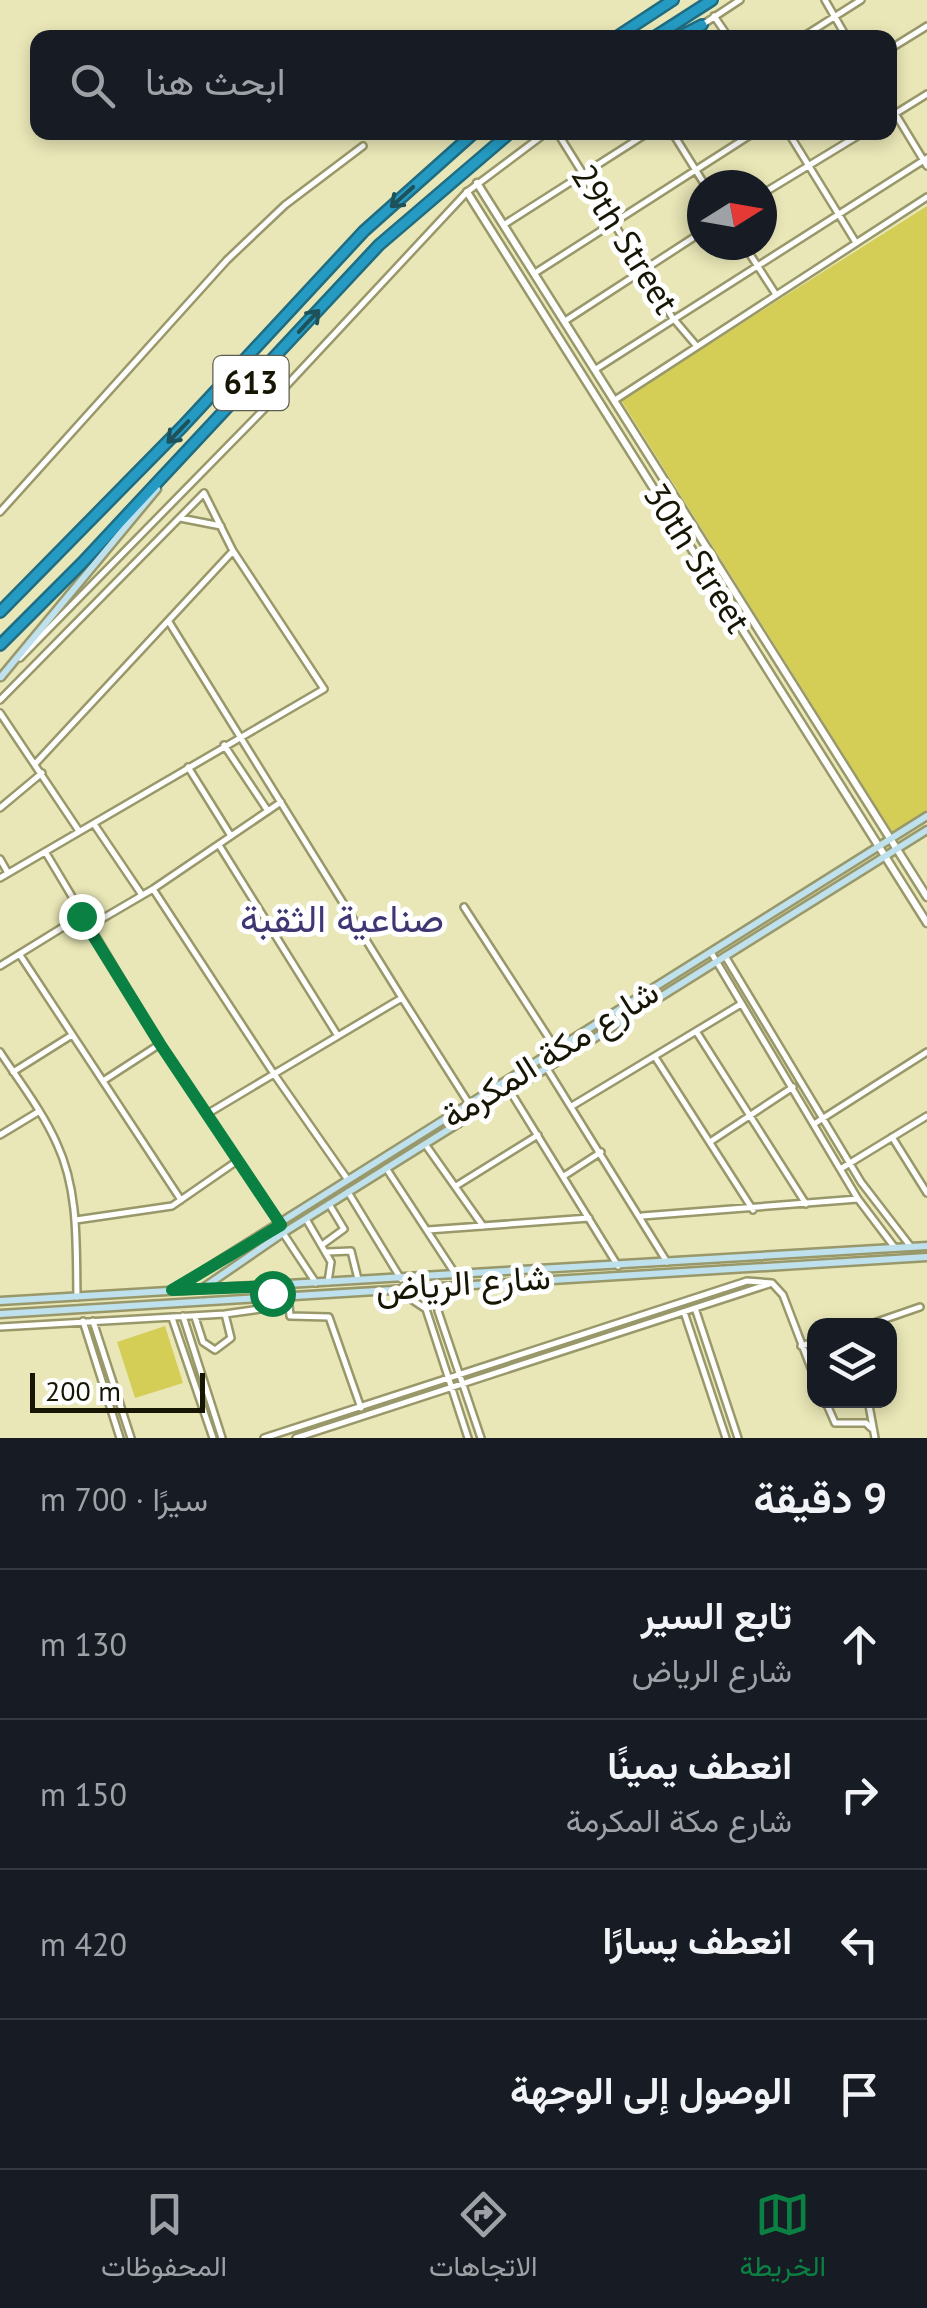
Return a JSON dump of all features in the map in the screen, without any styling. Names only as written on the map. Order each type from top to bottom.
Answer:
[{"type":"highway","points":[[627,30],[673,0]]},
{"type":"highway","points":[[665,30],[712,0]]},
{"type":"highway","points":[[694,30],[702,25]]},
{"type":"highway","name":"613","points":[[0,612],[184,426],[364,231],[466,140]]},
{"type":"highway","name":"613","points":[[0,644],[379,245],[502,140]]},
{"type":"main road","points":[[1,677],[193,444]]},
{"type":"main road","name":"شارع مكة المكرمة","points":[[202,1289],[348,1180],[927,816]]},
{"type":"main road","name":"شارع مكة المكرمة","points":[[172,1290],[329,1204],[927,830]]},
{"type":"main road","points":[[384,1170],[385,1158]]},
{"type":"main road","name":"شارع الرياض","points":[[0,1314],[451,1286],[927,1246]]},
{"type":"main road","name":"شارع الرياض","points":[[0,1302],[667,1262],[701,1265],[927,1256]]},
{"type":"main road","points":[[222,1275],[228,1288]]},
{"type":"main road","points":[[273,1295],[276,1286]]},
{"type":"street","points":[[702,25],[740,0]]},
{"type":"street","points":[[826,0],[843,30]]},
{"type":"street","points":[[813,30],[861,0]]},
{"type":"street","points":[[714,16],[723,30]]},
{"type":"street","points":[[897,45],[927,26]]},
{"type":"street","points":[[897,112],[927,94]]},
{"type":"street","points":[[596,369],[838,212],[926,162],[897,122]]},
{"type":"street","points":[[1,677],[198,477],[467,192],[536,140]]},
{"type":"street","name":"29th Street","points":[[562,140],[672,317],[695,344]]},
{"type":"street","points":[[505,224],[636,140]]},
{"type":"street","points":[[677,140],[696,170],[743,140]]},
{"type":"street","points":[[793,140],[855,241]]},
{"type":"street","points":[[777,185],[851,140]]},
{"type":"street","points":[[0,512],[227,260],[285,204],[363,146]]},
{"type":"street","points":[[535,273],[687,176]]},
{"type":"street","name":"30th Street","points":[[477,183],[927,896]]},
{"type":"street","name":"30th Street","points":[[467,192],[927,923]]},
{"type":"street","points":[[615,400],[695,344],[927,198]]},
{"type":"street","points":[[566,320],[687,242]]},
{"type":"street","points":[[755,260],[775,293]]},
{"type":"street","points":[[0,878],[324,689],[233,551],[198,477]]},
{"type":"street","points":[[0,700],[204,493]]},
{"type":"street","points":[[179,518],[221,526]]},
{"type":"street","points":[[35,764],[233,551]]},
{"type":"street","points":[[168,622],[475,1113]]},
{"type":"street","points":[[0,714],[80,832]]},
{"type":"street","points":[[224,746],[268,812]]},
{"type":"street","points":[[188,767],[231,836]]},
{"type":"street","points":[[0,808],[42,773]]},
{"type":"street","points":[[88,927],[153,889],[281,802]]},
{"type":"street","points":[[94,824],[142,895]]},
{"type":"street","points":[[219,845],[338,1036]]},
{"type":"street","points":[[46,852],[160,1044],[316,1283]]},
{"type":"street","points":[[0,859],[8,873]]},
{"type":"street","points":[[153,889],[348,1180]]},
{"type":"street","points":[[464,907],[556,1049]]},
{"type":"street","points":[[0,966],[81,916]]},
{"type":"street","points":[[712,954],[858,1200],[895,1248]]},
{"type":"street","points":[[20,955],[181,1200]]},
{"type":"street","points":[[724,956],[861,1182],[911,1247]]},
{"type":"street","points":[[207,1114],[402,998]]},
{"type":"street","points":[[572,1106],[741,1004]]},
{"type":"street","points":[[696,1032],[806,1204]]},
{"type":"street","points":[[13,1072],[72,1035]]},
{"type":"street","points":[[102,1082],[160,1044]]},
{"type":"street","points":[[0,1052],[57,1142],[76,1220],[76,1296]]},
{"type":"street","points":[[814,1124],[927,1052]]},
{"type":"street","points":[[655,1057],[754,1210]]},
{"type":"street","points":[[0,1070],[8,1065]]},
{"type":"street","points":[[546,1068],[602,1152],[667,1262]]},
{"type":"street","points":[[710,1142],[793,1087]]},
{"type":"street","points":[[510,1091],[618,1266]]},
{"type":"street","points":[[0,1135],[38,1112]]},
{"type":"street","points":[[842,1168],[927,1116]]},
{"type":"street","points":[[456,1186],[538,1134]]},
{"type":"street","points":[[892,1137],[927,1193]]},
{"type":"street","points":[[426,1144],[483,1226]]},
{"type":"street","points":[[564,1176],[602,1152]]},
{"type":"street","points":[[76,1220],[157,1209],[181,1200],[237,1161]]},
{"type":"street","points":[[384,1170],[457,1276]]},
{"type":"street","points":[[348,1192],[401,1279]]},
{"type":"street","points":[[641,1216],[858,1200]]},
{"type":"street","points":[[322,1245],[344,1229],[329,1204]]},
{"type":"street","points":[[306,1218],[327,1252],[328,1282]]},
{"type":"street","points":[[428,1230],[589,1218]]},
{"type":"street","points":[[327,1252],[351,1250],[358,1282]]},
{"type":"street","points":[[264,1438],[747,1280],[772,1283],[788,1307],[807,1360]]},
{"type":"street","points":[[296,1438],[772,1283]]},
{"type":"street","points":[[428,1314],[438,1311],[451,1286]]},
{"type":"street","points":[[394,1288],[428,1314],[468,1438]]},
{"type":"street","points":[[0,1326],[225,1314],[289,1305],[290,1316],[329,1318],[360,1408]]},
{"type":"street","points":[[888,1318],[920,1307]]},
{"type":"street","points":[[695,1308],[738,1438]]},
{"type":"street","points":[[438,1311],[481,1438]]},
{"type":"street","points":[[684,1312],[726,1438]]},
{"type":"street","points":[[194,1316],[203,1342],[215,1350],[231,1338],[225,1314]]},
{"type":"street","points":[[184,1316],[222,1438]]},
{"type":"street","points":[[172,1317],[213,1438]]},
{"type":"street","points":[[93,1321],[131,1438]]},
{"type":"street","points":[[83,1322],[120,1438]]},
{"type":"street","points":[[801,1346],[807,1344]]},
{"type":"street","points":[[828,1408],[835,1423],[866,1424],[871,1428]]},
{"type":"street","points":[[869,1408],[876,1438]]},
{"type":"shaded area","points":[[927,206],[927,810],[892,832],[621,400]]},
{"type":"shaded area","points":[[165,1326],[183,1383],[135,1398],[117,1342]]},
{"type":"district","name":"صناعية الثقبة","points":[[342,919]]},
{"type":"route","points":[[81,916],[160,1044],[281,1225],[172,1290],[276,1286],[272,1293]]}]
